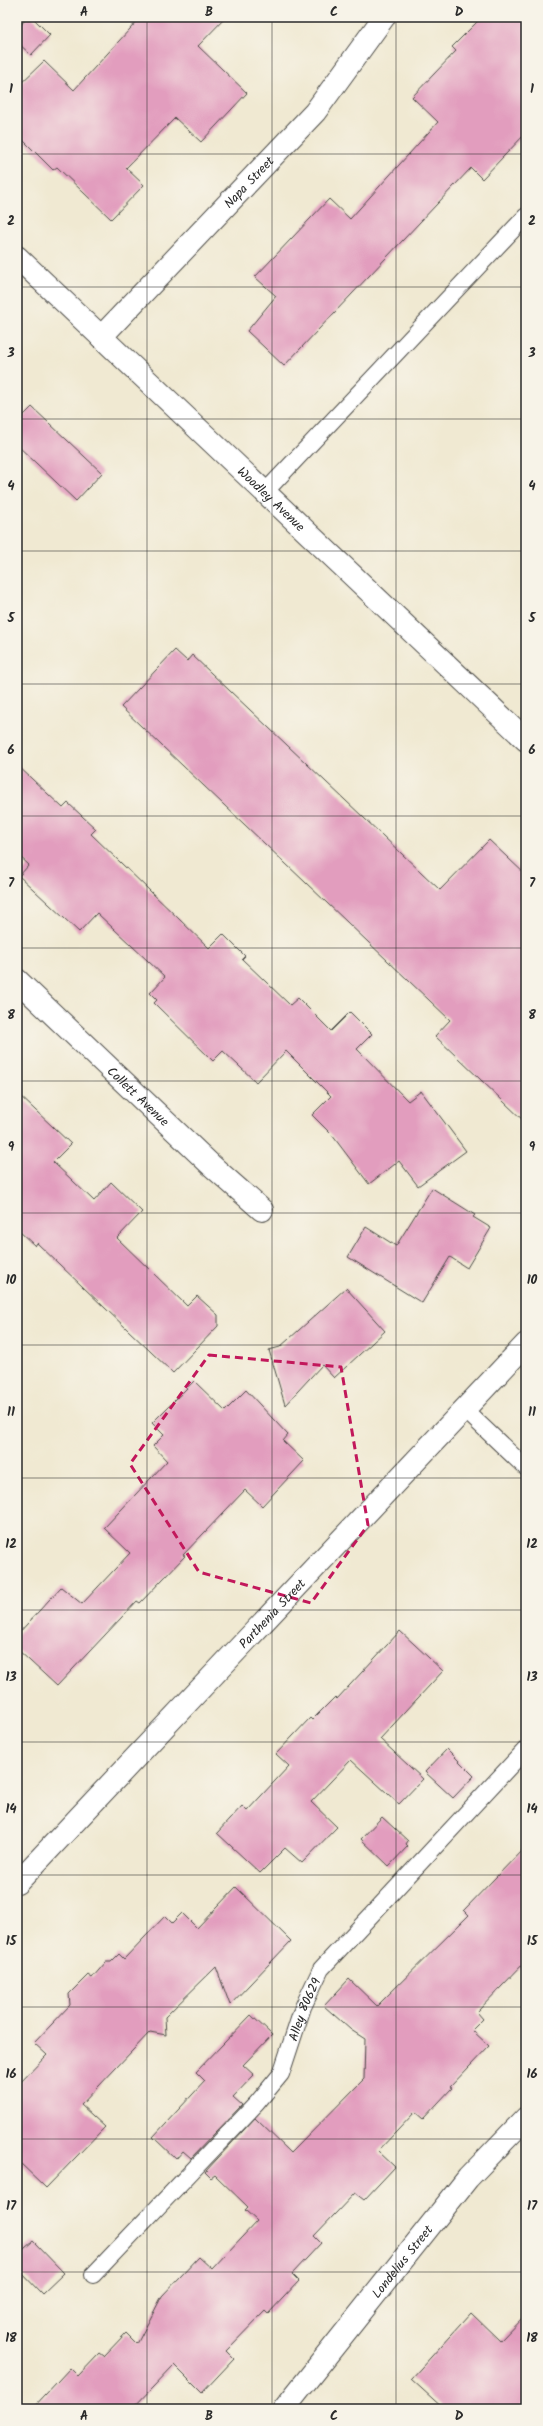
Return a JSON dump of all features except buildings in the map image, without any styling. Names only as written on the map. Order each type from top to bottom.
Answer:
[{"type":"main road","name":"Napa Street","points":[[101,337],[315,112],[384,17]]},
{"type":"main road","name":"Woodley Avenue","points":[[17,257],[526,740]]},
{"type":"main road","name":"Collett Avenue","points":[[17,980],[211,1165],[262,1210]]},
{"type":"main road","name":"Parthenia Street","points":[[17,1883],[526,1344]]},
{"type":"main road","name":"Londelius Street","points":[[284,2409],[468,2178],[526,2118]]},
{"type":"lane","points":[[265,492],[526,216]]},
{"type":"lane","points":[[464,1410],[526,1468]]},
{"type":"lane","name":"Alley 80629","points":[[93,2275],[257,2102],[281,2074],[303,2007],[321,1969],[526,1749]]},
{"type":"highlighted area","points":[[209,1355],[341,1367],[368,1525],[311,1603],[199,1572],[130,1464]]}]
